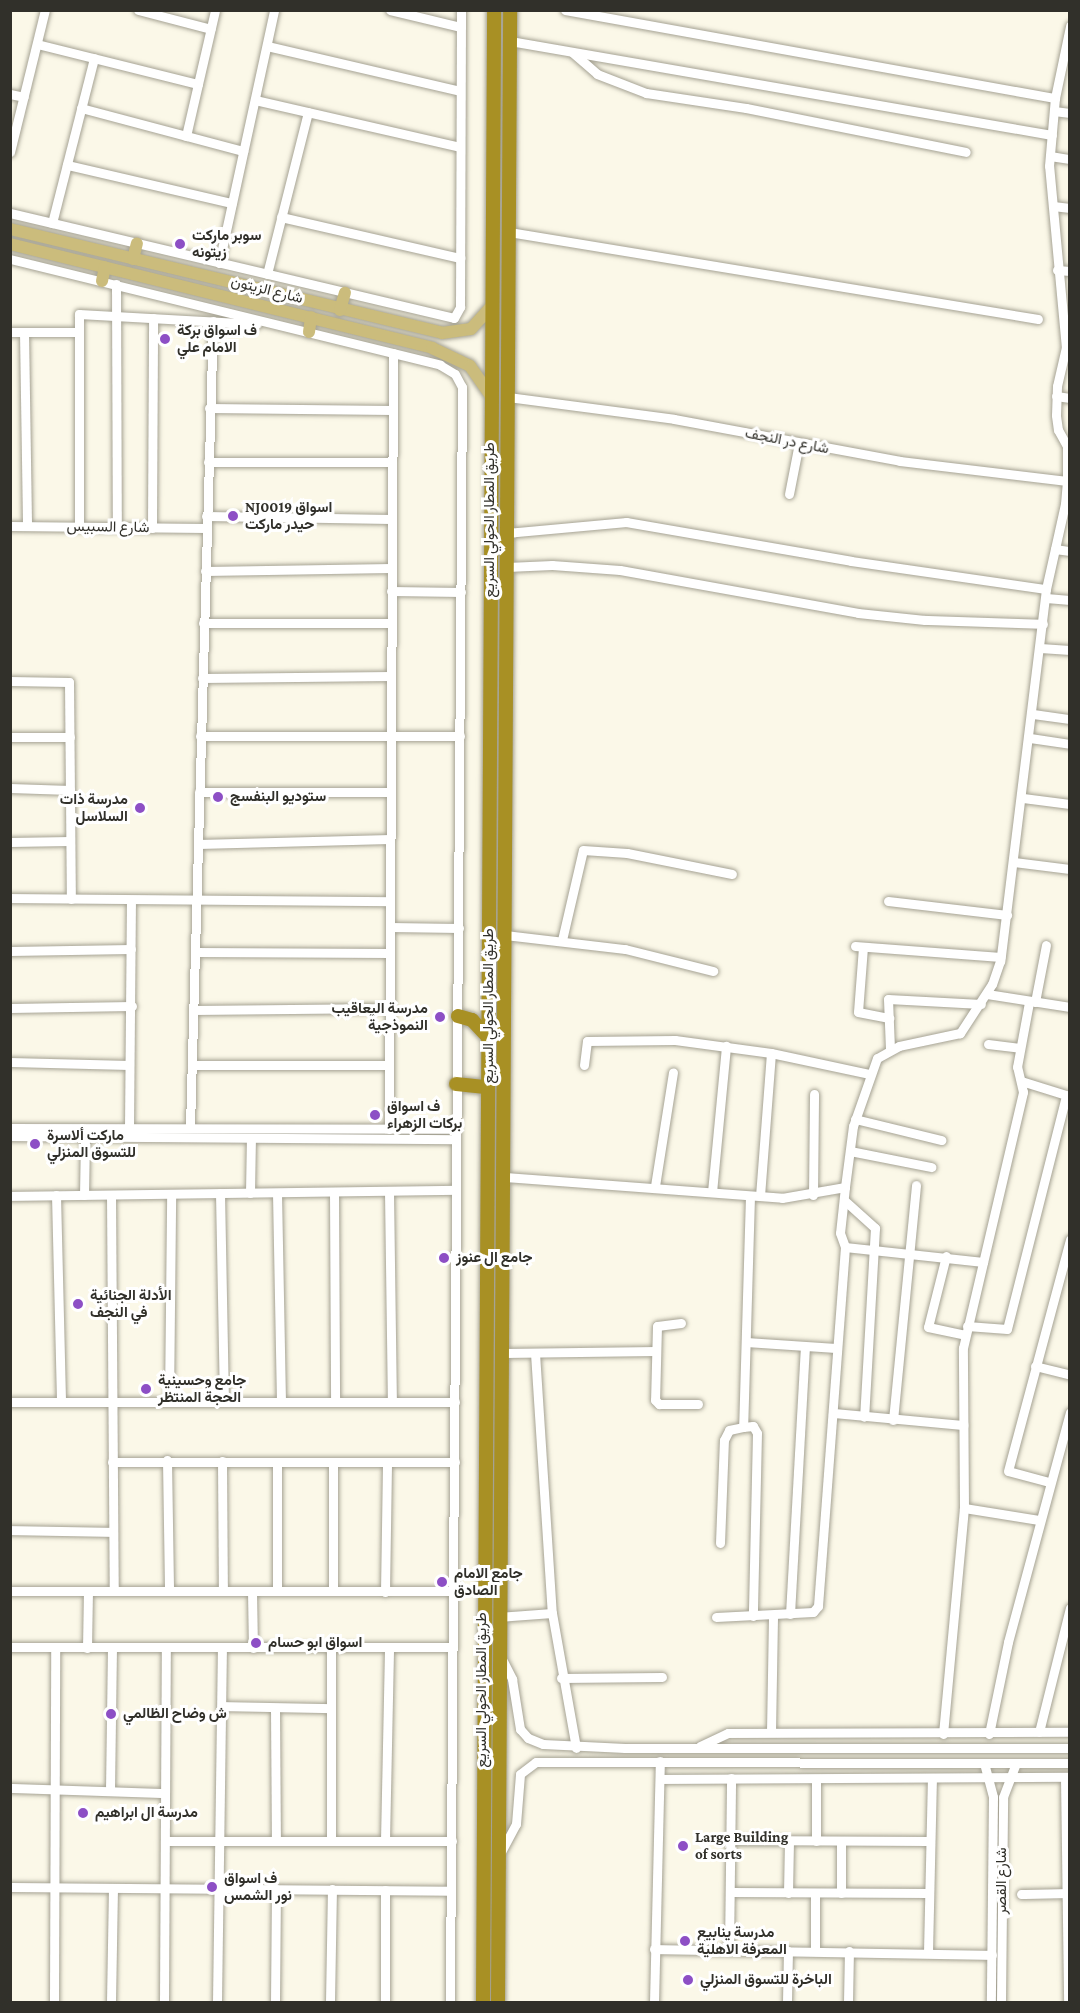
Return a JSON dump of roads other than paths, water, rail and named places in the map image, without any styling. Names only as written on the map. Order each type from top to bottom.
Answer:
[{"type":"highway","name":"طريق المطار الحولي السريع","points":[[483,2002],[484,1295],[493,402],[491,307],[494,10]]},
{"type":"highway","name":"طريق المطار الحولي السريع","points":[[498,2002],[498,1617],[504,1353],[510,10]]},
{"type":"highway","points":[[458,1016],[472,1020],[487,1036]]},
{"type":"highway","points":[[456,1084],[486,1087]]},
{"type":"highway","points":[[484,1295],[494,1298],[504,1295]]},
{"type":"highway","points":[[484,1332],[494,1329],[504,1332]]},
{"type":"main road","name":"شارع الزيتون","points":[[10,229],[403,325],[460,333],[481,322],[491,307]]},
{"type":"main road","name":"شارع الزيتون","points":[[10,243],[398,338],[461,360],[478,374],[493,402]]},
{"type":"main road","points":[[133,259],[137,243]]},
{"type":"main road","points":[[102,281],[105,267]]},
{"type":"main road","points":[[340,310],[345,293]]},
{"type":"main road","points":[[309,332],[311,316]]},
{"type":"main road","points":[[398,338],[404,332],[403,325]]},
{"type":"street","points":[[11,147],[45,10]]},
{"type":"street","points":[[138,10],[211,29]]},
{"type":"street","points":[[186,136],[215,10]]},
{"type":"street","points":[[219,263],[274,10]]},
{"type":"street","points":[[390,10],[461,27]]},
{"type":"street","points":[[10,213],[454,318],[460,312],[461,10]]},
{"type":"street","points":[[565,10],[1055,98]]},
{"type":"street","points":[[716,1617],[813,1612],[820,1600],[836,1348],[845,1247],[840,1233],[855,1119],[869,1074],[877,1058],[890,1049],[955,1036],[966,1028],[987,994],[1001,957],[1023,798],[1046,593],[1067,500],[1067,442],[1058,430],[1056,396],[1067,357],[1066,317],[1057,270],[1050,156],[1055,98],[1066,61],[1070,26]]},
{"type":"street","points":[[510,40],[1052,135]]},
{"type":"street","points":[[37,44],[198,84]]},
{"type":"street","points":[[267,45],[460,91]]},
{"type":"street","points":[[572,52],[597,74],[645,93],[757,110],[966,152]]},
{"type":"street","points":[[52,223],[94,58]]},
{"type":"street","points":[[10,93],[24,97]]},
{"type":"street","points":[[255,100],[460,147]]},
{"type":"street","points":[[81,108],[243,151]]},
{"type":"street","points":[[1054,111],[1070,113]]},
{"type":"street","points":[[267,274],[308,112]]},
{"type":"street","points":[[1050,156],[1070,159]]},
{"type":"street","points":[[67,165],[232,203]]},
{"type":"street","points":[[1053,206],[1070,208]]},
{"type":"street","points":[[281,217],[460,258]]},
{"type":"street","points":[[509,232],[1038,319]]},
{"type":"street","points":[[10,258],[393,353],[448,369],[462,387],[450,2002]]},
{"type":"street","points":[[1057,270],[1070,271]]},
{"type":"street","points":[[116,284],[117,527]]},
{"type":"street","points":[[79,527],[79,314],[279,325]]},
{"type":"street","points":[[152,528],[153,318]]},
{"type":"street","points":[[190,1127],[213,321]]},
{"type":"street","points":[[10,332],[79,332]]},
{"type":"street","points":[[24,332],[27,526]]},
{"type":"street","points":[[389,1129],[393,353]]},
{"type":"street","points":[[1056,396],[1070,398]]},
{"type":"street","name":"شارع در النجف","points":[[508,397],[674,419],[799,443],[1066,481]]},
{"type":"street","points":[[209,408],[392,410]]},
{"type":"street","points":[[789,494],[799,443]]},
{"type":"street","points":[[208,462],[392,462]]},
{"type":"street","points":[[206,516],[392,519]]},
{"type":"street","points":[[507,533],[626,522],[1046,593],[1070,600]]},
{"type":"street","name":"شارع السبيس","points":[[10,526],[206,528]]},
{"type":"street","points":[[1055,549],[1070,550]]},
{"type":"street","points":[[507,567],[552,565],[620,570],[858,613],[925,620],[1043,624]]},
{"type":"street","points":[[205,571],[391,568]]},
{"type":"street","points":[[391,591],[461,592]]},
{"type":"street","points":[[203,623],[391,623]]},
{"type":"street","points":[[1040,648],[1070,650]]},
{"type":"street","points":[[202,678],[391,676]]},
{"type":"street","points":[[10,681],[69,681],[71,898]]},
{"type":"street","points":[[1033,714],[1070,719]]},
{"type":"street","points":[[200,736],[460,736]]},
{"type":"street","points":[[10,737],[70,737]]},
{"type":"street","points":[[1030,738],[1070,744]]},
{"type":"street","points":[[10,788],[70,790]]},
{"type":"street","points":[[199,792],[390,792]]},
{"type":"street","points":[[1023,798],[1070,804]]},
{"type":"street","points":[[198,844],[390,839]]},
{"type":"street","points":[[10,842],[70,841]]},
{"type":"street","points":[[562,940],[582,850],[627,853],[732,874]]},
{"type":"street","points":[[1014,862],[1070,869]]},
{"type":"street","points":[[10,898],[390,901]]},
{"type":"street","points":[[129,1127],[132,1006],[131,900]]},
{"type":"street","points":[[888,901],[1007,915]]},
{"type":"street","points":[[390,927],[459,928]]},
{"type":"street","points":[[505,935],[562,940],[625,950],[713,971]]},
{"type":"street","points":[[943,1734],[964,1508],[963,1425],[966,1331],[1023,1092],[1017,1067],[1046,945]]},
{"type":"street","points":[[889,1018],[858,1012],[859,947],[1001,957]]},
{"type":"street","points":[[10,951],[131,949]]},
{"type":"street","points":[[195,952],[390,953]]},
{"type":"street","points":[[987,994],[1070,1007]]},
{"type":"street","points":[[890,1049],[888,999],[981,1004]]},
{"type":"street","points":[[10,1008],[132,1006]]},
{"type":"street","points":[[193,1010],[390,1008]]},
{"type":"street","points":[[584,1065],[587,1041],[675,1040],[771,1053],[869,1074]]},
{"type":"street","points":[[988,1044],[1020,1048]]},
{"type":"street","points":[[712,1192],[726,1046]]},
{"type":"street","points":[[743,1427],[755,1196],[771,1053]]},
{"type":"street","points":[[10,1062],[129,1065]]},
{"type":"street","points":[[192,1065],[389,1065]]},
{"type":"street","points":[[655,1186],[673,1072]]},
{"type":"street","points":[[946,1256],[928,1327],[966,1331],[1006,1329],[1066,1095],[1021,1082]]},
{"type":"street","points":[[813,1195],[814,1095]]},
{"type":"street","points":[[855,1119],[940,1140]]},
{"type":"street","points":[[10,1128],[389,1129],[455,1134]]},
{"type":"street","points":[[10,1136],[251,1138],[455,1134]]},
{"type":"street","points":[[84,1195],[85,1137]]},
{"type":"street","points":[[250,1193],[251,1138]]},
{"type":"street","points":[[850,1151],[931,1167]]},
{"type":"street","points":[[505,1177],[655,1186],[755,1196],[813,1195],[845,1187]]},
{"type":"street","points":[[893,1420],[907,1252],[916,1185]]},
{"type":"street","points":[[10,1196],[455,1190]]},
{"type":"street","points":[[334,1192],[335,1402]]},
{"type":"street","points":[[389,1192],[392,1402]]},
{"type":"street","points":[[220,1193],[225,1402]]},
{"type":"street","points":[[277,1193],[281,1402]]},
{"type":"street","points":[[169,1402],[171,1194]]},
{"type":"street","points":[[56,1195],[62,1402]]},
{"type":"street","points":[[111,1195],[114,1591]]},
{"type":"street","points":[[844,1200],[875,1228],[877,1250],[864,1417]]},
{"type":"street","points":[[1049,1482],[1008,1471],[1070,1239]]},
{"type":"street","points":[[845,1247],[946,1256],[983,1262]]},
{"type":"street","points":[[681,1323],[658,1324],[656,1402],[698,1404]]},
{"type":"street","points":[[746,1342],[836,1348]]},
{"type":"street","points":[[790,1614],[805,1347]]},
{"type":"street","points":[[504,1353],[656,1351]]},
{"type":"street","points":[[535,1353],[552,1612],[561,1678],[576,1748]]},
{"type":"street","points":[[1035,1366],[1070,1375]]},
{"type":"street","points":[[10,1402],[455,1402]]},
{"type":"street","points":[[989,1734],[1039,1520],[1070,1412]]},
{"type":"street","points":[[833,1413],[963,1425]]},
{"type":"street","points":[[720,1543],[724,1440],[729,1430],[753,1426],[757,1433],[753,1616]]},
{"type":"street","points":[[167,1460],[169,1591]]},
{"type":"street","points":[[112,1461],[455,1462]]},
{"type":"street","points":[[222,1461],[223,1591]]},
{"type":"street","points":[[277,1462],[277,1591]]},
{"type":"street","points":[[333,1463],[333,1591]]},
{"type":"street","points":[[385,1592],[387,1463]]},
{"type":"street","points":[[964,1508],[1039,1520]]},
{"type":"street","points":[[10,1530],[113,1532]]},
{"type":"street","points":[[87,1648],[88,1591]]},
{"type":"street","points":[[252,1591],[253,1648]]},
{"type":"street","points":[[10,1592],[454,1591]]},
{"type":"street","points":[[1039,1732],[1070,1608]]},
{"type":"street","points":[[498,1617],[552,1612]]},
{"type":"street","points":[[771,1732],[773,1615]]},
{"type":"street","points":[[499,1641],[524,1734],[543,1744],[576,1748],[1070,1748]]},
{"type":"street","points":[[10,1647],[389,1649],[453,1647]]},
{"type":"street","points":[[110,1790],[112,1647]]},
{"type":"street","points":[[54,2002],[55,1648]]},
{"type":"street","points":[[164,2002],[167,1888],[164,1793],[166,1648]]},
{"type":"street","points":[[217,2002],[218,1887],[222,1842],[222,1648]]},
{"type":"street","points":[[331,1648],[331,1839]]},
{"type":"street","points":[[385,1841],[389,1649]]},
{"type":"street","points":[[561,1678],[662,1677]]},
{"type":"street","points":[[222,1706],[330,1708]]},
{"type":"street","points":[[275,1708],[276,1840]]},
{"type":"street","points":[[1054,1732],[1054,1748]]},
{"type":"street","points":[[698,1747],[728,1733],[1070,1732]]},
{"type":"street","points":[[768,1747],[773,1754],[771,1762]]},
{"type":"street","points":[[799,1747],[795,1756],[800,1762]]},
{"type":"street","points":[[498,1869],[516,1824],[519,1778],[528,1765],[660,1761],[1070,1763]]},
{"type":"street","points":[[654,2002],[660,1761]]},
{"type":"street","points":[[984,1763],[990,1779],[991,2002]]},
{"type":"street","name":"شارع القصر","points":[[1001,2002],[1002,1802],[1007,1778],[1016,1763]]},
{"type":"street","points":[[660,1779],[1067,1777],[1068,2002]]},
{"type":"street","points":[[729,1950],[731,1778]]},
{"type":"street","points":[[816,1779],[816,1840]]},
{"type":"street","points":[[928,1952],[932,1779]]},
{"type":"street","points":[[10,1788],[164,1793]]},
{"type":"street","points":[[165,1841],[331,1839],[452,1841]]},
{"type":"street","points":[[730,1840],[929,1841]]},
{"type":"street","points":[[788,1893],[789,1840]]},
{"type":"street","points":[[841,1840],[841,1893]]},
{"type":"street","points":[[10,1887],[112,1889],[218,1887],[451,1891]]},
{"type":"street","points":[[111,2002],[112,1889]]},
{"type":"street","points":[[275,2002],[276,1889]]},
{"type":"street","points":[[330,2002],[332,1889]]},
{"type":"street","points":[[385,1890],[386,2002]]},
{"type":"street","points":[[730,1892],[929,1893]]},
{"type":"street","points":[[814,1893],[815,1951]]},
{"type":"street","points":[[1021,1894],[1069,1893]]},
{"type":"street","points":[[654,1949],[928,1952],[992,1955]]},
{"type":"street","points":[[787,2002],[788,1951]]},
{"type":"street","points":[[848,2002],[849,1951]]},
{"type":"place","name":"سوبر ماركت زيتونه","points":[[180,244]]},
{"type":"place","name":"ف اسواق بركة الامام علي","points":[[165,339]]},
{"type":"place","name":"NJ0019 اسواق حيدر ماركت","points":[[233,516]]},
{"type":"place","name":"ستوديو البنفسج","points":[[218,797]]},
{"type":"place","name":"مدرسة ذات السلاسل","points":[[140,808]]},
{"type":"place","name":"مدرسة اليعاقيب النموذجية","points":[[440,1017]]},
{"type":"place","name":"ف اسواق بركات الزهراء","points":[[375,1115]]},
{"type":"place","name":"ماركت ألاسرة للتسوق المنزلي","points":[[35,1144]]},
{"type":"place","name":"جامع ال عنوز","points":[[444,1258]]},
{"type":"place","name":"الأدلة الجنائية في النجف","points":[[78,1304]]},
{"type":"place","name":"جامع وحسينية الحجة المنتظر","points":[[146,1389]]},
{"type":"place","name":"جامع الامام الصادق","points":[[442,1582]]},
{"type":"place","name":"اسواق ابو حسام","points":[[256,1643]]},
{"type":"place","name":"ش وضاح الظالمي","points":[[111,1714]]},
{"type":"place","name":"مدرسة ال ابراهيم","points":[[83,1813]]},
{"type":"place","name":"Large Building of sorts","points":[[683,1846]]},
{"type":"place","name":"ف اسواق نور الشمس","points":[[212,1887]]},
{"type":"place","name":"مدرسة ينابيع المعرفة الاهلية","points":[[685,1941]]},
{"type":"place","name":"الباخرة للتسوق المنزلي","points":[[688,1980]]}]
